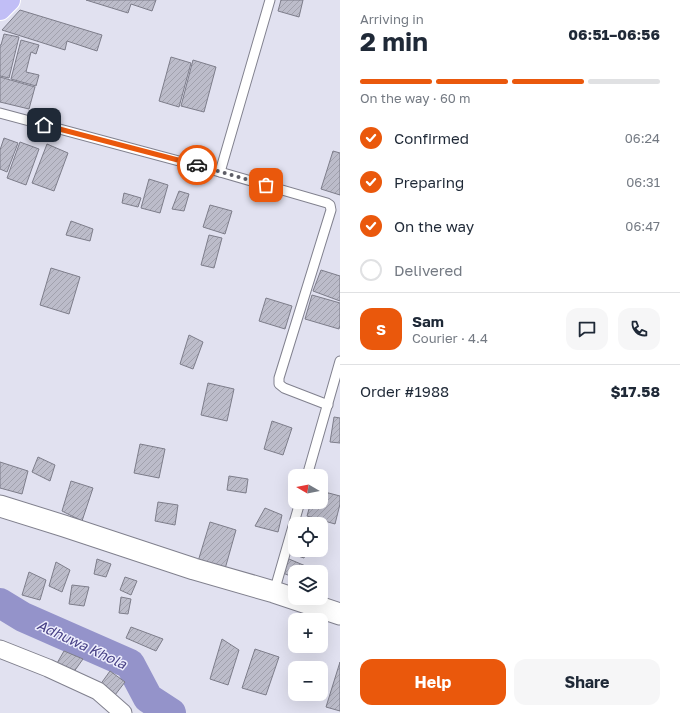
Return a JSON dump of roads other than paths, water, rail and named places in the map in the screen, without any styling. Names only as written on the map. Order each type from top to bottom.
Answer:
[{"type":"street","points":[[0,506],[194,569],[274,592],[340,614]]},
{"type":"street","points":[[0,649],[48,668],[98,691],[123,713]]},
{"type":"lane","points":[[220,172],[270,0]]},
{"type":"lane","points":[[0,114],[220,172],[330,205],[330,210],[278,378],[279,384],[284,388],[328,405]]},
{"type":"lane","points":[[310,469],[340,360]]},
{"type":"lane","points":[[274,592],[298,509]]},
{"type":"waterway","name":"Adhuwa Khola","points":[[0,603],[23,617],[130,664],[148,698],[171,713]]}]
